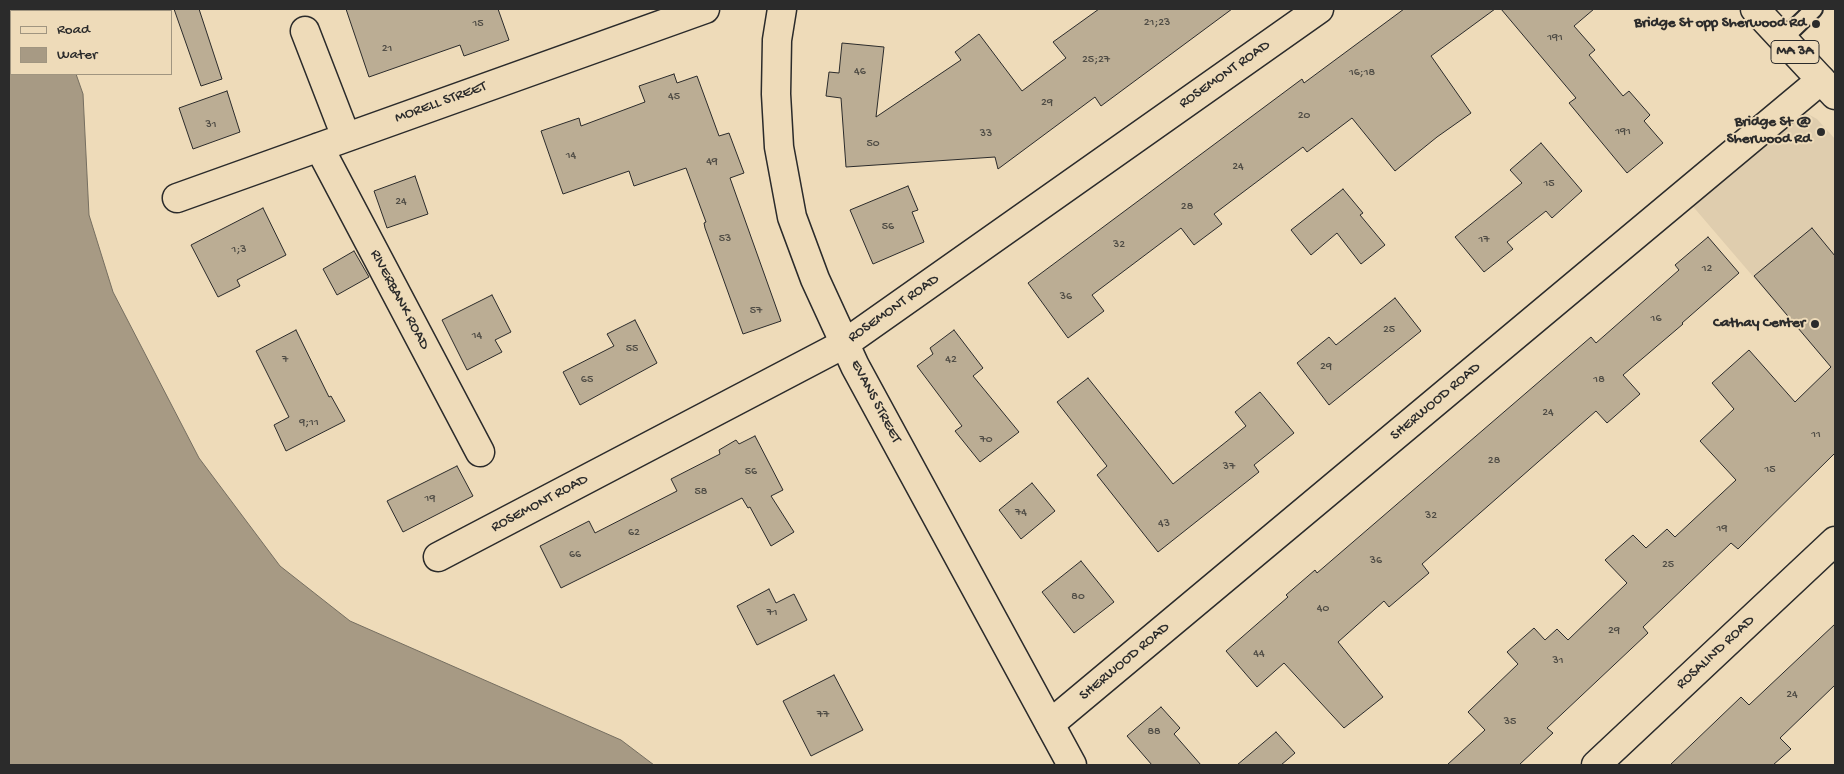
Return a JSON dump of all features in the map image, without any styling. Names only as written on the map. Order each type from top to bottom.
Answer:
[{"type":"street","name":"MORELL STREET","points":[[177,198],[705,9]]},
{"type":"street","name":"EVANS STREET","points":[[782,9],[777,40],[776,94],[779,147],[792,216],[815,279],[844,344],[1072,765]]},
{"type":"street","name":"ROSEMONT ROAD","points":[[438,557],[844,344],[1319,9]]},
{"type":"street","name":"MA 3A","points":[[1755,9],[1828,87]]},
{"type":"street","points":[[305,31],[346,137]]},
{"type":"street","name":"SHERWOOD ROAD","points":[[1050,724],[1828,87]]},
{"type":"street","name":"RIVERBANK ROAD","points":[[318,147],[480,452]]},
{"type":"street","name":"ROSALIND ROAD","points":[[1596,765],[1835,541]]},
{"type":"lane","points":[[1783,39],[1814,9]]},
{"type":"shaded area","points":[[1804,112],[1817,119],[1835,139],[1835,372],[1690,203],[1799,114]]},
{"type":"water","points":[[9,9],[48,9],[10,10],[10,75],[76,75],[83,94],[89,215],[113,292],[199,458],[280,566],[350,621],[621,740],[654,765],[9,765]]},
{"type":"building","points":[[174,9],[199,9],[222,79],[201,86]]},
{"type":"building","points":[[346,9],[498,9],[509,40],[464,56],[460,45],[369,77]]},
{"type":"building","points":[[1099,9],[1232,9],[1101,106],[1095,97],[998,169],[995,157],[846,167],[841,98],[826,96],[829,72],[839,73],[842,43],[884,47],[876,117],[961,60],[955,52],[979,34],[1022,91],[1066,58],[1053,42]]},
{"type":"building","points":[[1404,9],[1495,9],[1431,56],[1471,113],[1437,137],[1395,171],[1352,118],[1307,152],[1303,147],[1214,214],[1222,224],[1194,245],[1181,228],[1092,295],[1104,311],[1068,338],[1028,283],[1302,79],[1304,83]]},
{"type":"building","points":[[1501,9],[1594,9],[1574,26],[1595,50],[1589,55],[1623,96],[1629,91],[1650,115],[1644,121],[1663,143],[1627,173],[1569,103],[1576,98]]},
{"type":"building","points":[[674,74],[677,83],[697,76],[719,136],[729,133],[744,173],[730,178],[781,321],[743,334],[705,228],[704,223],[706,222],[686,168],[634,186],[629,171],[563,194],[541,131],[579,118],[581,126],[645,102],[639,86]]},
{"type":"building","points":[[227,91],[240,132],[193,149],[179,108]]},
{"type":"building","points":[[1541,143],[1582,191],[1552,218],[1546,211],[1507,242],[1513,249],[1484,272],[1455,237],[1522,183],[1510,170]]},
{"type":"building","points":[[415,176],[428,214],[387,228],[374,191]]},
{"type":"building","points":[[908,186],[918,210],[912,212],[924,242],[873,264],[850,210]]},
{"type":"building","points":[[1343,189],[1363,213],[1360,215],[1385,245],[1361,264],[1337,233],[1311,255],[1291,230]]},
{"type":"building","points":[[263,208],[286,255],[237,280],[240,286],[218,297],[191,245]]},
{"type":"building","points":[[1812,228],[1835,256],[1835,453],[1738,549],[1731,543],[1643,627],[1648,633],[1547,728],[1553,733],[1519,765],[1447,765],[1485,730],[1468,712],[1518,664],[1507,652],[1534,628],[1545,640],[1557,629],[1568,640],[1627,583],[1605,560],[1633,535],[1646,548],[1667,529],[1675,537],[1736,480],[1700,441],[1734,409],[1712,383],[1749,350],[1795,402],[1831,367],[1754,276]]},
{"type":"building","points":[[1708,237],[1739,273],[1623,375],[1640,394],[1607,423],[1596,411],[1422,564],[1429,573],[1389,607],[1384,601],[1338,642],[1383,697],[1344,728],[1284,663],[1257,687],[1226,651],[1288,597],[1286,595],[1315,570],[1317,573],[1591,337],[1596,343],[1679,270],[1675,265]]},
{"type":"building","points":[[354,251],[369,277],[337,295],[323,269]]},
{"type":"building","points":[[492,295],[511,332],[495,340],[502,352],[467,370],[442,320]]},
{"type":"building","points":[[1395,298],[1421,331],[1329,405],[1297,363],[1329,337],[1336,345]]},
{"type":"building","points":[[635,320],[657,363],[580,405],[563,372],[614,346],[607,334]]},
{"type":"building","points":[[296,330],[329,397],[331,396],[345,421],[286,451],[274,425],[289,417],[256,351]]},
{"type":"building","points":[[954,330],[983,368],[973,376],[1019,432],[980,462],[955,431],[962,426],[917,366],[933,354],[930,348]]},
{"type":"building","points":[[1088,378],[1173,484],[1246,426],[1235,412],[1260,392],[1294,433],[1254,465],[1259,472],[1158,552],[1097,475],[1107,466],[1057,402]]},
{"type":"building","points":[[755,436],[783,490],[771,496],[794,532],[771,546],[750,507],[748,508],[742,498],[561,588],[540,546],[589,521],[595,533],[677,491],[671,479],[720,454],[719,450],[736,440],[739,444]]},
{"type":"building","points":[[457,466],[473,496],[403,532],[387,501]]},
{"type":"building","points":[[1032,483],[1055,511],[1021,539],[999,510]]},
{"type":"building","points":[[1081,561],[1114,602],[1074,633],[1042,592]]},
{"type":"building","points":[[769,589],[776,603],[794,594],[807,620],[757,645],[737,606]]},
{"type":"building","points":[[1835,624],[1835,685],[1780,738],[1791,749],[1773,765],[1670,765],[1741,697],[1749,705]]},
{"type":"building","points":[[834,675],[863,730],[811,756],[783,701]]},
{"type":"building","points":[[1161,707],[1180,728],[1174,734],[1201,765],[1152,765],[1127,736]]},
{"type":"building","points":[[1276,732],[1295,753],[1281,765],[1237,765]]},
{"type":"place","name":"Bridge St opp Sherwood Rd","points":[[1816,24]]},
{"type":"place","name":"Bridge St @ Sherwood Rd","points":[[1821,132]]},
{"type":"place","name":"Cathay Center","points":[[1815,324]]}]
